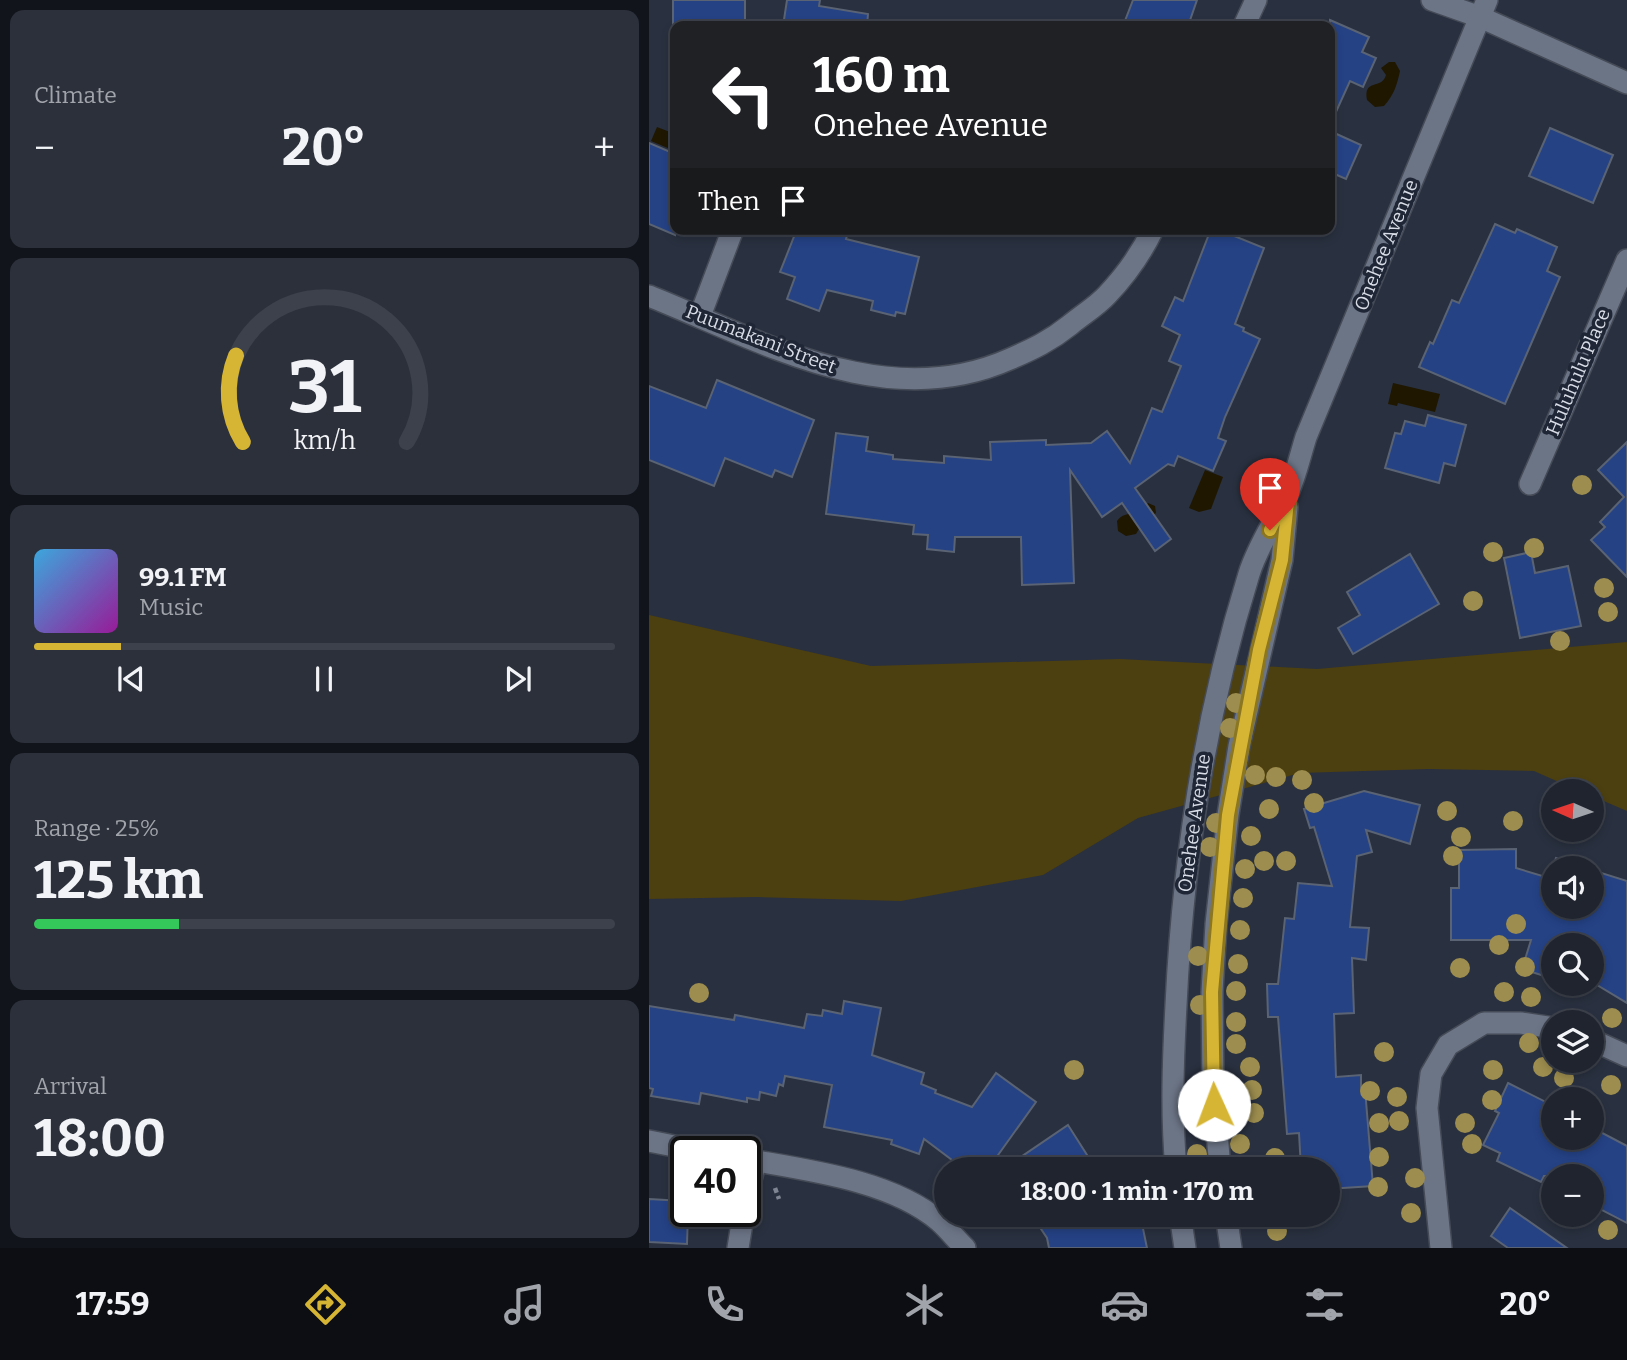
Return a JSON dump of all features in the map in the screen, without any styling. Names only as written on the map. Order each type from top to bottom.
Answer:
[{"type":"street","points":[[1246,21],[1256,0]]},
{"type":"street","points":[[1432,0],[1484,8],[1627,83]]},
{"type":"street","name":"Onehee Avenue","points":[[1175,1157],[1172,1133],[1178,959],[1190,832],[1218,678],[1250,570],[1289,491],[1306,437],[1484,8]]},
{"type":"street","points":[[700,316],[731,235]]},
{"type":"street","name":"Puumakani Street","points":[[649,296],[796,357],[836,369],[883,379],[939,379],[991,368],[1049,342],[1106,296],[1145,246],[1150,235]]},
{"type":"street","name":"Huluhulu Place","points":[[1530,484],[1627,260]]},
{"type":"street","name":"Onehee Avenue","points":[[1219,1157],[1213,1085],[1212,992],[1216,924],[1228,815],[1259,650],[1282,560],[1289,491]]},
{"type":"street","points":[[1441,1248],[1427,1108],[1431,1074],[1448,1045],[1484,1023],[1541,1026]]},
{"type":"street","points":[[1604,1045],[1627,1056]]},
{"type":"street","points":[[649,1141],[670,1145]]},
{"type":"street","points":[[761,1162],[874,1185],[905,1199],[938,1220],[965,1248]]},
{"type":"street","points":[[738,1248],[741,1227]]},
{"type":"street","points":[[1182,1227],[1185,1248]]},
{"type":"street","points":[[1228,1227],[1231,1248]]},
{"type":"path","points":[[775,1188],[779,1199]]},
{"type":"shaded area","points":[[1389,62],[1395,62],[1400,71],[1396,85],[1384,106],[1375,107],[1367,100],[1368,89],[1384,79],[1386,75],[1381,68]]},
{"type":"shaded area","points":[[657,127],[670,132],[670,149],[651,141]]},
{"type":"shaded area","points":[[1393,383],[1440,394],[1435,412],[1398,403],[1397,406],[1388,404]]},
{"type":"shaded area","points":[[1205,470],[1223,477],[1211,509],[1199,512],[1189,508]]},
{"type":"shaded area","points":[[1148,503],[1155,506],[1156,513],[1142,524],[1136,534],[1126,536],[1118,531],[1119,519],[1125,515],[1136,514]]},
{"type":"shaded area","points":[[649,615],[871,666],[1120,659],[1317,669],[1627,642],[1627,811],[1605,802],[1605,779],[1552,779],[1534,771],[1429,769],[1300,773],[1138,818],[1043,875],[901,901],[756,897],[649,899]]},
{"type":"building","points":[[673,0],[745,0],[745,21],[673,21]]},
{"type":"building","points":[[787,0],[820,0],[819,6],[868,14],[867,21],[784,21]]},
{"type":"building","points":[[1133,0],[1197,0],[1190,21],[1125,21]]},
{"type":"building","points":[[1335,22],[1369,37],[1362,52],[1376,58],[1363,87],[1350,81],[1335,114]]},
{"type":"building","points":[[1550,128],[1613,155],[1593,203],[1529,176]]},
{"type":"building","points":[[1335,133],[1361,145],[1346,179],[1335,174]]},
{"type":"building","points":[[649,143],[670,152],[670,233],[649,224]]},
{"type":"building","points":[[1495,224],[1515,233],[1517,229],[1557,247],[1547,271],[1560,277],[1505,404],[1419,367],[1430,342],[1433,344],[1452,300],[1459,303]]},
{"type":"building","points":[[795,235],[847,235],[846,239],[919,257],[905,314],[896,312],[895,316],[871,310],[873,301],[827,290],[819,311],[787,299],[795,277],[780,272]]},
{"type":"building","points":[[1209,235],[1232,235],[1264,248],[1235,324],[1260,339],[1225,417],[1218,438],[1226,441],[1213,471],[1178,456],[1174,466],[1168,464],[1135,488],[1171,539],[1155,551],[1122,503],[1102,517],[1070,470],[1074,583],[1022,585],[1021,537],[955,537],[954,552],[927,549],[928,535],[913,534],[914,525],[826,514],[836,433],[868,437],[866,451],[893,455],[893,459],[944,463],[944,456],[991,460],[990,442],[1046,440],[1046,445],[1091,443],[1107,431],[1130,463],[1152,408],[1162,412],[1181,366],[1169,361],[1180,335],[1162,326],[1175,297],[1183,301]]},
{"type":"building","points":[[717,380],[814,420],[792,477],[775,470],[772,477],[725,458],[714,486],[649,460],[649,386],[706,408]]},
{"type":"building","points":[[1428,415],[1466,425],[1455,466],[1444,463],[1439,483],[1385,468],[1395,433],[1401,434],[1405,421],[1425,426]]},
{"type":"building","points":[[1627,442],[1627,577],[1591,540],[1605,527],[1600,522],[1624,497],[1598,470]]},
{"type":"building","points":[[1531,552],[1535,573],[1568,566],[1581,626],[1520,638],[1504,558]]},
{"type":"building","points":[[1410,554],[1439,604],[1353,654],[1338,628],[1360,615],[1347,592]]},
{"type":"building","points":[[1364,791],[1420,805],[1410,844],[1366,830],[1372,852],[1357,856],[1350,927],[1369,928],[1366,960],[1352,958],[1354,1013],[1334,1014],[1336,1077],[1361,1075],[1361,1089],[1365,1089],[1373,1186],[1340,1188],[1340,1157],[1300,1157],[1299,1133],[1287,1134],[1278,1017],[1268,1017],[1267,984],[1278,984],[1285,918],[1294,919],[1298,883],[1332,886],[1314,827],[1310,828],[1304,809]]},
{"type":"building","points":[[1516,849],[1516,868],[1541,876],[1541,919],[1604,919],[1604,874],[1627,881],[1627,1003],[1604,989],[1604,933],[1541,933],[1541,975],[1522,969],[1531,940],[1451,940],[1451,888],[1459,888],[1459,850]]},
{"type":"building","points":[[844,1001],[881,1008],[872,1055],[924,1073],[921,1084],[936,1090],[935,1093],[972,1107],[996,1073],[1036,1102],[997,1157],[948,1157],[924,1139],[919,1154],[891,1144],[892,1140],[824,1127],[832,1085],[785,1076],[783,1086],[779,1084],[776,1096],[760,1092],[759,1100],[747,1098],[747,1102],[701,1093],[699,1104],[651,1096],[653,1089],[649,1088],[649,1006],[734,1020],[735,1015],[804,1028],[807,1014],[822,1016],[823,1010],[842,1014]]},
{"type":"building","points":[[1508,1083],[1541,1100],[1541,1150],[1604,1150],[1604,1134],[1627,1146],[1627,1223],[1604,1211],[1604,1164],[1541,1164],[1541,1182],[1497,1161],[1500,1153],[1483,1145],[1499,1113],[1495,1111]]},
{"type":"building","points":[[1068,1125],[1088,1157],[1021,1157]]},
{"type":"building","points":[[649,1199],[670,1200],[670,1227],[688,1227],[687,1244],[649,1242]]},
{"type":"building","points":[[1510,1208],[1567,1248],[1508,1248],[1491,1236]]},
{"type":"building","points":[[1040,1227],[1143,1227],[1147,1248],[1049,1248],[1047,1238]]},
{"type":"route","points":[[1214,1105],[1212,992],[1216,924],[1228,815],[1259,650],[1282,560],[1289,491],[1270,530]]}]
